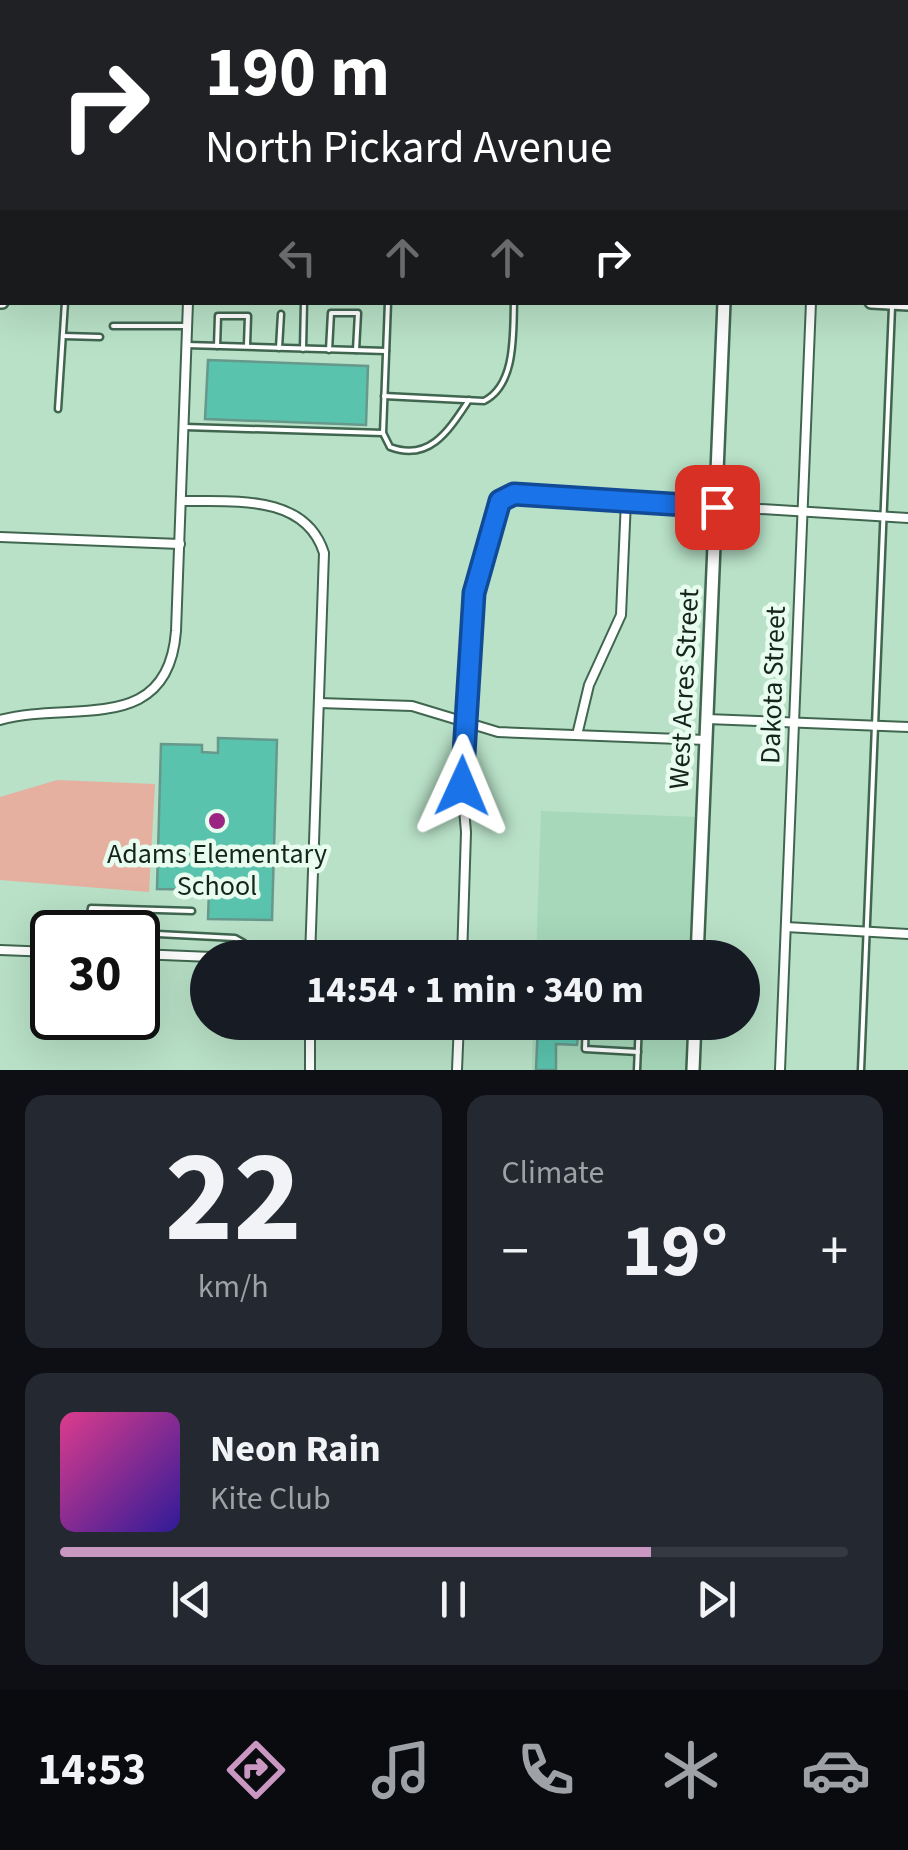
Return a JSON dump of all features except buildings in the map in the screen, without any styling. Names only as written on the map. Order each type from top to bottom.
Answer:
[{"type":"street","points":[[0,720],[40,712],[120,708],[154,689],[174,652],[188,305]]},
{"type":"street","name":"West Acres Street","points":[[698,940],[724,305]]},
{"type":"street","name":"Dakota Street","points":[[780,1070],[811,305]]},
{"type":"street","points":[[463,940],[466,832],[460,762],[477,576],[504,498],[514,494],[908,518]]},
{"type":"street","points":[[577,735],[589,685],[621,615],[626,500]]},
{"type":"street","points":[[182,501],[281,508],[302,518],[316,534],[324,552],[311,940]]},
{"type":"street","points":[[0,537],[180,544]]},
{"type":"street","points":[[319,702],[412,706],[498,732],[706,740]]},
{"type":"street","points":[[706,719],[908,727]]},
{"type":"street","points":[[786,927],[908,934]]},
{"type":"street","points":[[0,950],[30,951]]},
{"type":"street","points":[[160,955],[190,956]]},
{"type":"street","points":[[310,1040],[310,1070]]},
{"type":"street","points":[[457,1070],[458,1040]]},
{"type":"street","points":[[693,1070],[694,1040]]},
{"type":"lane","points":[[58,410],[64,305]]},
{"type":"lane","points":[[303,349],[304,305]]},
{"type":"lane","points":[[388,305],[383,434],[390,447],[421,451],[435,444],[469,400]]},
{"type":"lane","points":[[384,396],[469,400],[494,396],[504,381],[514,305]]},
{"type":"lane","points":[[861,1070],[892,305]]},
{"type":"lane","points":[[329,350],[331,313],[358,313],[356,350]]},
{"type":"lane","points":[[280,348],[281,314]]},
{"type":"lane","points":[[217,346],[218,316],[248,316],[247,347]]},
{"type":"lane","points":[[113,326],[187,326]]},
{"type":"lane","points":[[64,336],[100,338]]},
{"type":"lane","points":[[186,346],[386,351]]},
{"type":"lane","points":[[184,427],[383,434]]},
{"type":"lane","points":[[91,910],[142,910]]},
{"type":"lane","points":[[160,911],[192,912]]},
{"type":"lane","points":[[160,934],[239,940]]},
{"type":"lane","points":[[585,1040],[585,1049],[638,1052]]},
{"type":"lane","points":[[638,1040],[638,1070]]},
{"type":"shaded area","points":[[57,780],[155,784],[149,892],[0,880],[0,797]]},
{"type":"shaded area","points":[[541,811],[697,817],[693,940],[537,940]]},
{"type":"shaded area","points":[[533,1040],[688,1040],[687,1070],[532,1070]]},
{"type":"place","name":"Adams Elementary School","points":[[217,821]]},
{"type":"route","points":[[462,786],[460,762],[470,680],[474,593],[500,501],[514,494],[717,507]]}]
